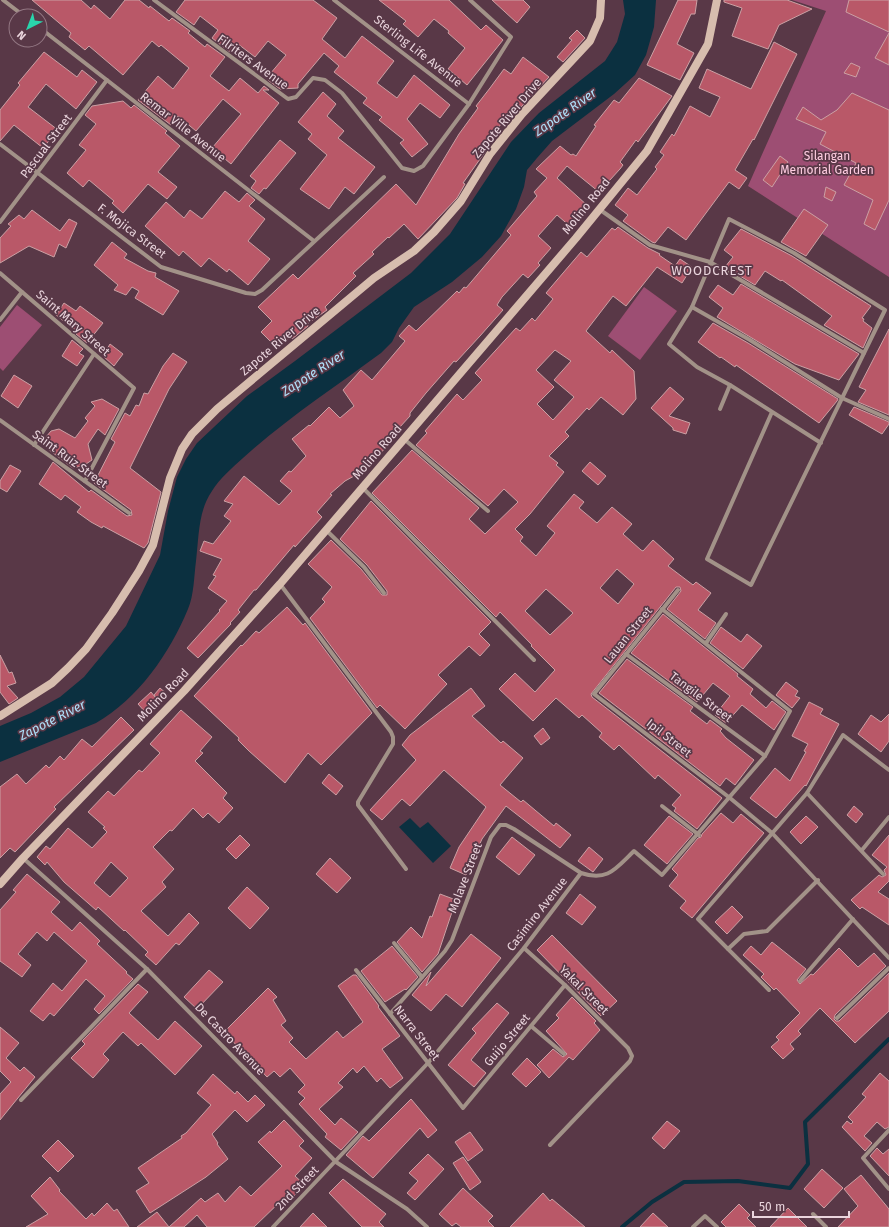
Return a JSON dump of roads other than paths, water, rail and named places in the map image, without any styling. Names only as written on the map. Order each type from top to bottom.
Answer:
[{"type":"main road","name":"Zapote River Drive","points":[[0,716],[52,683],[86,649],[112,613],[139,572],[153,546],[170,478],[182,449],[192,434],[217,409],[374,278],[414,251],[434,232],[461,201],[490,154],[518,120],[590,41],[600,18],[601,0]]},
{"type":"main road","name":"Molino Road","points":[[0,884],[22,858],[184,691],[280,584],[647,151],[708,44],[717,0]]},
{"type":"street","points":[[3,0],[14,8]]},
{"type":"street","name":"Filriters Avenue","points":[[154,0],[281,96],[288,99],[296,97],[313,78],[325,80],[342,93],[402,168],[414,171],[423,166],[469,104]]},
{"type":"street","name":"Sterling Life Avenue","points":[[334,0],[469,104]]},
{"type":"street","points":[[469,104],[511,37],[470,0]]},
{"type":"street","name":"Remar Ville Avenue","points":[[48,34],[314,241]]},
{"type":"street","name":"Pascual Street","points":[[0,222],[39,173],[107,80]]},
{"type":"street","name":"F. Mojica Street","points":[[0,144],[162,267],[246,293],[255,294],[262,290],[314,241]]},
{"type":"street","points":[[314,241],[384,177]]},
{"type":"street","points":[[599,209],[650,245],[710,262],[864,353]]},
{"type":"street","points":[[772,412],[707,558],[751,585],[885,310],[794,253],[729,219],[692,307],[669,344],[697,367],[730,385],[772,412],[820,443]]},
{"type":"street","name":"Saint Mary Street","points":[[0,273],[134,388],[85,481]]},
{"type":"street","points":[[0,320],[22,292]]},
{"type":"street","points":[[692,307],[750,340],[842,398],[889,419]]},
{"type":"street","points":[[34,445],[94,354]]},
{"type":"street","points":[[720,409],[730,385]]},
{"type":"street","name":"Saint Ruiz Street","points":[[0,420],[129,513]]},
{"type":"street","points":[[404,439],[488,510]]},
{"type":"street","points":[[362,487],[534,660]]},
{"type":"street","points":[[326,530],[364,567],[384,593]]},
{"type":"street","points":[[280,584],[391,732],[393,744],[358,805],[406,869]]},
{"type":"street","name":"Lauan Street","points":[[594,694],[678,590]]},
{"type":"street","points":[[662,609],[706,643],[726,614]]},
{"type":"street","name":"Casimiro Avenue","points":[[336,1162],[428,1063],[524,948],[581,873],[599,878],[607,875],[634,851],[662,876],[699,835],[765,756],[790,711],[706,643]]},
{"type":"street","name":"Tangile Street","points":[[626,654],[765,756]]},
{"type":"street","name":"Ipil Street","points":[[594,694],[730,798],[772,833],[818,880],[889,958]]},
{"type":"street","points":[[770,990],[698,919],[807,793],[843,735],[889,770]]},
{"type":"street","points":[[807,793],[883,874]]},
{"type":"street","points":[[662,806],[699,835]]},
{"type":"street","points":[[862,850],[889,817]]},
{"type":"street","name":"Molave Street","points":[[390,1014],[445,951],[452,940],[491,837],[500,825],[506,825],[514,828],[581,873]]},
{"type":"street","name":"De Castro Avenue","points":[[22,858],[147,968],[336,1162],[407,1209],[427,1227]]},
{"type":"street","points":[[728,949],[744,934],[768,931],[818,880]]},
{"type":"street","points":[[800,981],[853,919]]},
{"type":"street","points":[[394,943],[422,977]]},
{"type":"street","name":"Yakal Street","points":[[524,948],[565,985],[628,1048],[632,1056],[630,1061],[550,1145]]},
{"type":"street","points":[[21,1100],[147,968]]},
{"type":"street","points":[[837,1018],[889,968]]},
{"type":"street","name":"Narra Street","points":[[356,970],[463,1108]]},
{"type":"street","name":"Guijo Street","points":[[463,1108],[565,985]]},
{"type":"street","points":[[531,1026],[564,1054]]},
{"type":"street","points":[[889,1130],[863,1158],[889,1189]]},
{"type":"street","name":"2nd Street","points":[[273,1227],[336,1162]]},
{"type":"street","points":[[813,1214],[826,1227]]},
{"type":"street","points":[[693,1227],[705,1216],[717,1227]]},
{"type":"water","name":"Zapote River","points":[[623,0],[656,0],[654,27],[646,55],[635,75],[614,94],[552,141],[527,170],[524,187],[516,209],[501,236],[482,257],[452,282],[414,307],[399,328],[392,342],[381,353],[276,430],[222,477],[215,486],[207,499],[202,516],[194,585],[190,604],[181,626],[151,674],[126,701],[96,723],[0,762],[0,726],[31,713],[60,697],[84,677],[126,626],[160,555],[168,511],[177,477],[186,459],[197,443],[247,396],[411,273],[450,234],[511,142],[539,113],[605,61],[617,42],[625,14]]},
{"type":"water","points":[[410,818],[420,828],[428,822],[451,846],[433,863],[399,827]]},
{"type":"waterway","points":[[622,1227],[652,1202],[684,1182],[738,1181],[790,1188],[808,1164],[805,1122],[889,1039]]},
{"type":"district","name":"WOODCREST","points":[[712,270]]},
{"type":"park label","name":"Silangan Memorial Garden","points":[[827,163]]}]
